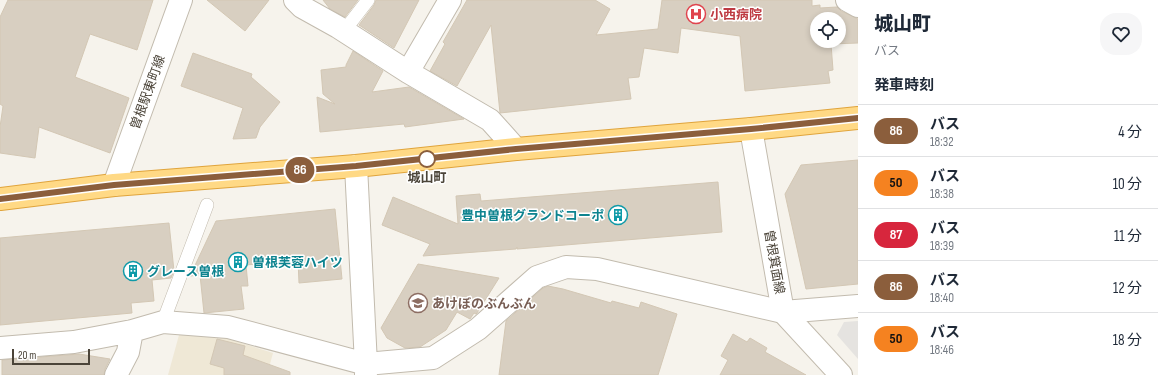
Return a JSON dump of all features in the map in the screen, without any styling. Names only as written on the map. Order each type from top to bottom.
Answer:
[{"type":"highway","points":[[0,199],[114,185],[356,166],[516,149],[751,129],[858,118]]},
{"type":"street","name":"曽根駅東町線","points":[[114,185],[181,0]]},
{"type":"street","points":[[294,0],[302,7],[344,31],[408,72],[490,120],[516,149]]},
{"type":"street","points":[[408,72],[450,0]]},
{"type":"street","points":[[847,0],[858,6]]},
{"type":"street","name":"曽根箕面線","points":[[751,129],[783,312],[840,375]]},
{"type":"street","points":[[356,166],[366,369]]},
{"type":"street","points":[[0,348],[74,342],[132,331],[164,322],[228,327],[366,369],[433,358],[478,329],[537,277],[566,267],[597,269],[783,312],[858,306]]},
{"type":"street","points":[[116,375],[128,352],[132,331]]},
{"type":"lane","points":[[344,31],[368,0]]},
{"type":"lane","points":[[164,322],[207,205]]},
{"type":"shaded area","points":[[858,321],[858,359],[837,335],[844,322]]},
{"type":"shaded area","points":[[213,334],[273,353],[267,375],[168,375],[179,335]]},
{"type":"building","points":[[8,0],[153,0],[137,50],[90,34],[75,77],[129,98],[110,153],[39,127],[35,158],[0,153],[0,127],[3,106],[0,104],[0,17]]},
{"type":"building","points":[[207,0],[269,0],[245,31]]},
{"type":"building","points":[[323,0],[358,0],[345,17],[330,9]]},
{"type":"building","points":[[376,0],[419,0],[394,48],[359,25]]},
{"type":"building","points":[[467,0],[595,0],[610,9],[596,35],[658,29],[662,0],[812,0],[812,6],[820,5],[820,8],[837,7],[843,12],[810,12],[810,48],[831,48],[833,70],[828,71],[830,83],[745,91],[740,36],[681,28],[678,53],[644,48],[639,77],[628,78],[631,99],[500,113],[491,25],[457,86],[430,71],[445,44],[443,42]]},
{"type":"building","points":[[846,13],[858,19],[858,43],[846,43]]},
{"type":"building","points":[[353,51],[383,71],[372,92],[409,87],[464,119],[405,127],[404,124],[320,132],[317,97],[335,104],[323,94],[321,70],[346,67]]},
{"type":"building","points":[[193,53],[252,74],[251,77],[280,102],[260,127],[256,138],[233,139],[243,108],[181,86]]},
{"type":"building","points":[[858,160],[858,284],[806,289],[785,194],[801,165]]},
{"type":"building","name":"豊中曽根グランドコーポ","points":[[718,182],[722,232],[517,249],[517,247],[516,249],[423,256],[430,244],[382,225],[393,197],[458,224],[456,196],[480,194],[481,201]]},
{"type":"building","name":"曽根芙蓉ハイツ","points":[[335,209],[342,279],[299,283],[298,260],[246,265],[248,286],[241,286],[244,309],[204,313],[200,275],[190,276],[216,221]]},
{"type":"building","points":[[169,223],[174,271],[171,278],[152,280],[154,301],[131,303],[132,313],[0,325],[0,238]]},
{"type":"building","points":[[418,264],[499,278],[477,313],[474,313],[470,319],[457,312],[446,330],[420,347],[405,348],[387,338],[381,328]]},
{"type":"building","points":[[548,286],[611,303],[612,301],[639,308],[641,302],[677,314],[658,375],[499,375],[506,321],[543,288]]},
{"type":"building","points":[[733,334],[747,342],[750,338],[767,348],[765,352],[806,375],[720,375],[728,360],[721,356]]},
{"type":"building","points":[[217,339],[245,346],[243,355],[290,372],[290,375],[224,375],[224,368],[210,364]]},
{"type":"building","points":[[79,354],[110,359],[104,375],[2,375],[2,360]]},
{"type":"bus line","name":"86","points":[[0,199],[114,185],[356,166],[516,149],[751,129],[858,118]]},
{"type":"place","name":"小西病院","points":[[696,14]]},
{"type":"place","name":"城山町","points":[[427,159]]},
{"type":"place","name":"豊中曽根グランドコーポ","points":[[618,215]]},
{"type":"place","name":"曽根芙蓉ハイツ","points":[[238,262]]},
{"type":"place","name":"グレース曽根","points":[[133,271]]},
{"type":"place","name":"あけぼのぶんぶん","points":[[418,303]]}]
